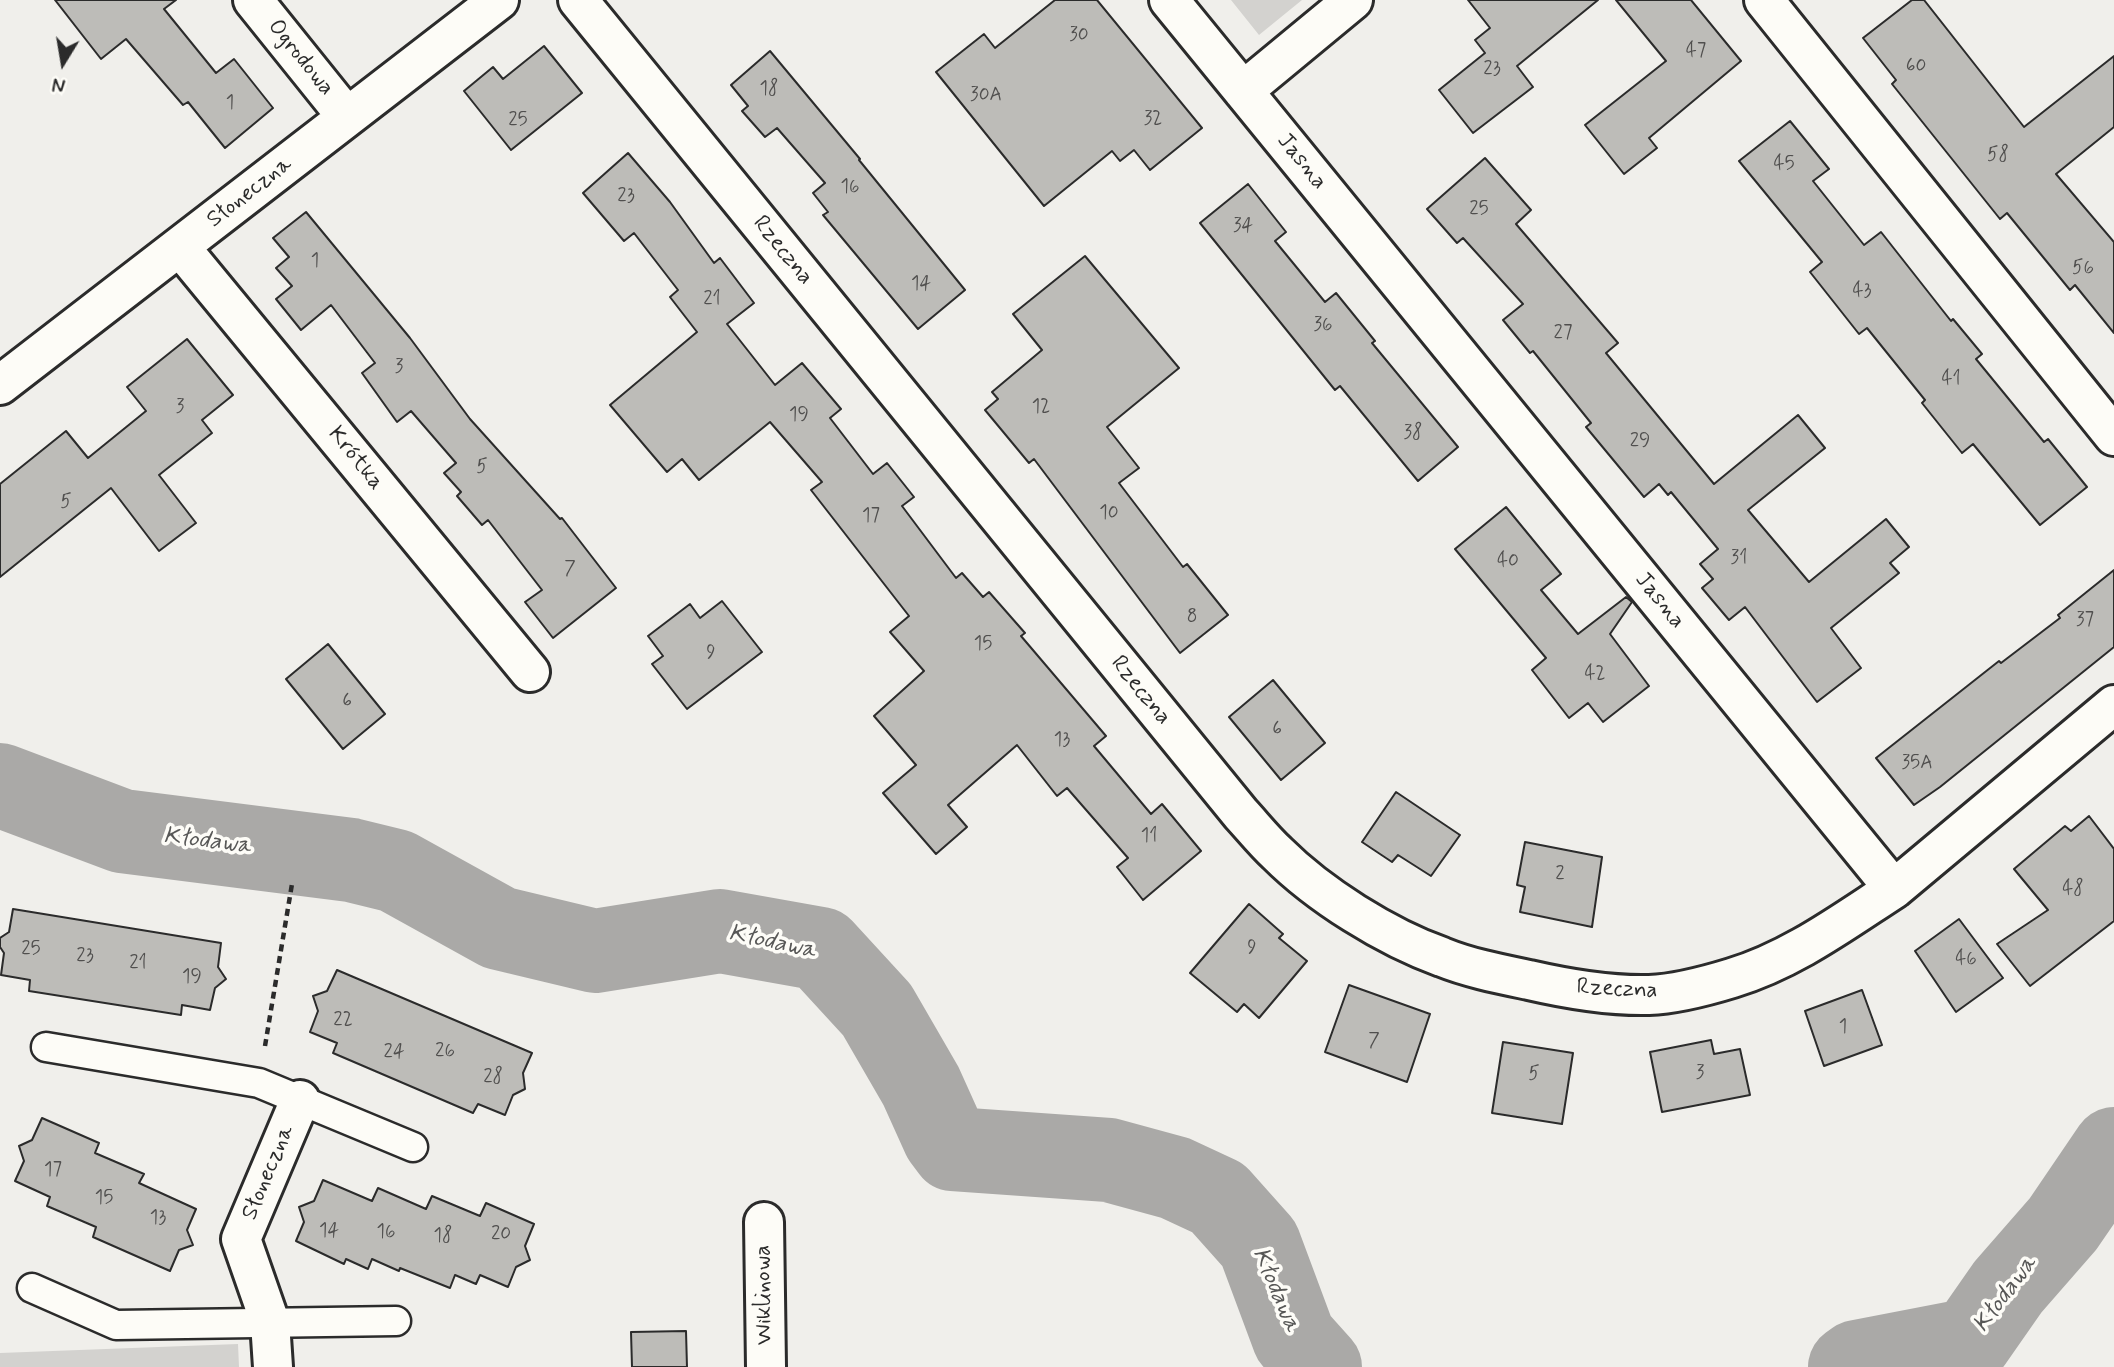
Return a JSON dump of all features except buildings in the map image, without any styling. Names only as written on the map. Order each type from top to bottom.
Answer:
[{"type":"street","name":"Ogrodowa","points":[[253,0],[347,117]]},
{"type":"street","name":"Słoneczna","points":[[0,385],[499,0]]},
{"type":"street","name":"Rzeczna","points":[[578,0],[1241,814],[1278,854],[1337,901],[1390,934],[1442,957],[1549,985],[1614,994],[1651,995],[1692,989],[1735,977],[1783,958],[1823,936],[1894,889]]},
{"type":"street","name":"Jasna","points":[[1169,0],[1894,889]]},
{"type":"street","points":[[1243,91],[1353,0]]},
{"type":"street","points":[[1764,0],[2114,436]]},
{"type":"street","name":"Krótka","points":[[180,247],[530,672]]},
{"type":"street","points":[[1894,889],[2114,705]]},
{"type":"street","name":"Słoneczna","points":[[273,1367],[271,1322],[241,1239],[300,1100]]},
{"type":"street","name":"Wiklinowa","points":[[764,1222],[766,1367]]},
{"type":"lane","points":[[46,1047],[259,1083],[413,1147]]},
{"type":"lane","points":[[32,1288],[116,1325],[396,1321]]},
{"type":"path","points":[[259,1083],[292,884]]},
{"type":"shaded area","points":[[1231,0],[1302,0],[1259,35]]},
{"type":"shaded area","points":[[238,1344],[239,1367],[0,1367],[0,1353]]},
{"type":"waterway","name":"Kłodawa","points":[[0,785],[122,831],[351,860],[396,871],[499,928],[595,951],[720,931],[821,949],[877,1010],[921,1086],[944,1137],[953,1149],[1109,1160],[1175,1178],[1218,1198],[1259,1244],[1294,1338],[1320,1367]]},
{"type":"waterway","name":"Kłodawa","points":[[1850,1367],[1857,1362],[1971,1340],[2008,1287],[2063,1224],[2114,1149]]}]
